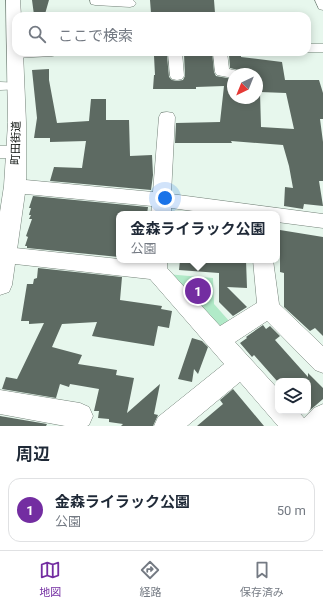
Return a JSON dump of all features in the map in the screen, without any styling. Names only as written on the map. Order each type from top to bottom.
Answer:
[{"type":"main road","name":"町田街道","points":[[13,0],[13,12]]},
{"type":"main road","name":"町田街道","points":[[0,285],[6,255],[15,186],[8,152],[8,86],[14,56]]},
{"type":"street","points":[[321,0],[323,6]]},
{"type":"street","points":[[95,1],[125,2],[121,12]]},
{"type":"street","points":[[311,48],[323,48]]},
{"type":"street","points":[[175,56],[177,76]]},
{"type":"street","points":[[220,56],[222,72],[227,73]]},
{"type":"street","points":[[161,207],[167,117]]},
{"type":"street","points":[[15,186],[161,207],[218,211]]},
{"type":"street","points":[[280,215],[323,221]]},
{"type":"street","points":[[6,255],[116,262]]},
{"type":"street","points":[[126,263],[156,265],[218,340],[275,404]]},
{"type":"street","points":[[263,263],[269,308],[323,362]]},
{"type":"street","points":[[218,340],[269,308]]},
{"type":"street","points":[[167,426],[241,366]]},
{"type":"street","points":[[0,402],[80,416]]},
{"type":"street","points":[[285,414],[295,426]]},
{"type":"street","points":[[314,426],[323,417]]},
{"type":"green space","points":[[166,274],[213,278],[214,304],[230,322],[220,329]]},
{"type":"building","points":[[32,0],[49,0],[46,12],[34,12]]},
{"type":"building","points":[[150,0],[214,0],[215,12],[151,12]]},
{"type":"building","points":[[154,56],[167,56],[169,77],[172,80],[183,80],[185,76],[184,56],[212,56],[214,72],[216,76],[227,78],[227,104],[260,104],[261,127],[294,129],[286,93],[263,92],[263,68],[230,68],[229,56],[241,56],[282,62],[285,80],[319,80],[323,93],[323,119],[320,119],[323,142],[323,181],[319,181],[323,206],[304,204],[303,209],[284,206],[285,187],[293,188],[283,145],[231,141],[232,143],[175,143],[176,123],[220,122],[224,86],[196,87],[196,89],[153,89],[155,75]]},
{"type":"building","points":[[49,69],[49,80],[57,123],[89,121],[91,99],[106,99],[106,120],[129,120],[130,156],[152,155],[153,175],[151,190],[50,181],[54,167],[82,168],[86,141],[50,142],[50,138],[34,138],[37,118],[32,70]]},
{"type":"building","points":[[33,196],[148,207],[147,211],[116,211],[116,257],[27,248],[27,246],[25,246],[28,237],[26,236],[32,219],[29,219],[31,215],[29,215],[31,208],[29,208]]},
{"type":"building","points":[[280,230],[323,237],[323,336],[315,328],[310,331],[284,307],[284,273],[280,272]]},
{"type":"building","points":[[180,263],[246,263],[247,288],[227,287],[247,307],[233,316],[219,302],[219,273],[179,270]]},
{"type":"building","points":[[38,268],[122,277],[120,300],[162,306],[161,309],[172,311],[169,328],[158,326],[154,346],[92,336],[97,322],[62,324],[52,347],[82,355],[78,364],[117,370],[116,375],[134,378],[127,413],[160,384],[154,414],[158,415],[153,426],[121,426],[123,424],[109,422],[109,419],[98,418],[99,411],[94,411],[99,389],[70,384],[69,387],[60,384],[56,398],[2,389],[6,377],[17,379],[44,323],[29,324],[29,321],[21,321],[27,284],[33,284],[34,279],[37,278]]},
{"type":"building","points":[[263,325],[266,329],[270,326],[280,336],[275,340],[308,377],[308,373],[323,388],[323,399],[311,409],[311,378],[275,379],[254,355],[252,357],[240,343],[247,338],[246,337]]},
{"type":"building","points":[[192,338],[202,341],[208,347],[198,374],[194,369],[192,382],[178,379]]},
{"type":"building","points":[[233,389],[264,426],[197,426],[223,404],[220,400]]},
{"type":"building","points":[[0,416],[47,424],[46,426],[0,426]]},
{"type":"place","name":"金森ライラック公園","points":[[198,291]]}]
